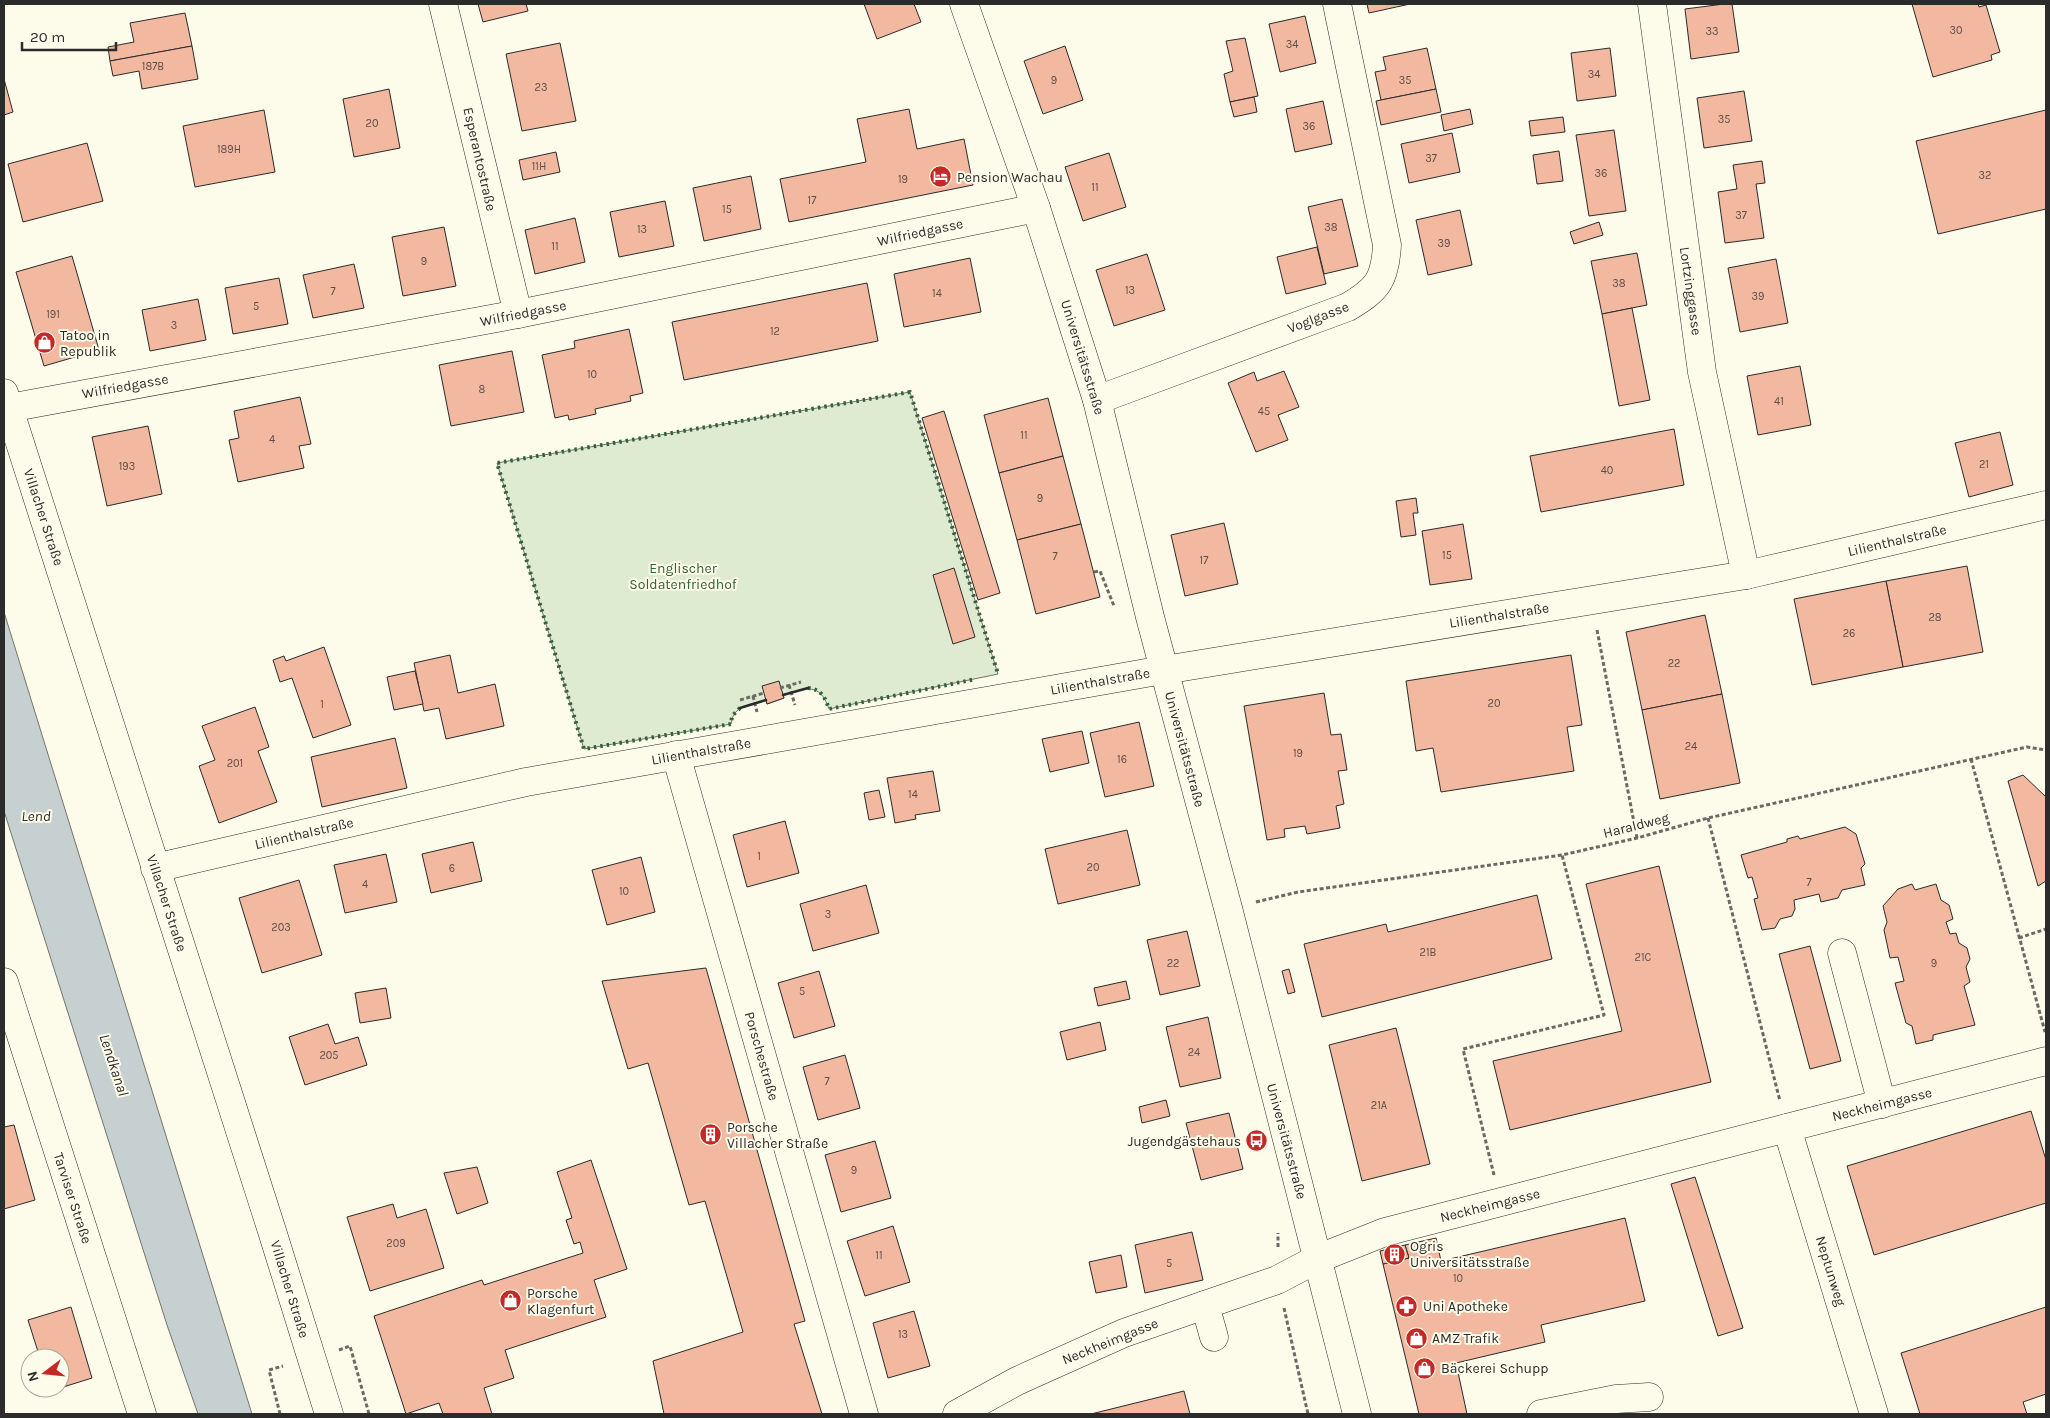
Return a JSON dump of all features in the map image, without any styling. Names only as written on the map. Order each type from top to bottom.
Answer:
[{"type":"street","name":"Esperantostraße","points":[[443,4],[518,314]]},
{"type":"street","name":"Universitätsstraße","points":[[964,4],[1036,208],[1097,400],[1164,670],[1228,908],[1357,1414]]},
{"type":"street","name":"Voglgasse","points":[[1097,400],[1348,307],[1366,296],[1378,284],[1386,268],[1387,245],[1337,4]]},
{"type":"street","name":"Lortzinggasse","points":[[1652,4],[1702,372],[1746,575]]},
{"type":"street","name":"Wilfriedgasse","points":[[6,400],[518,314],[1036,208]]},
{"type":"street","name":"Villacher Straße","points":[[6,400],[329,1414]]},
{"type":"street","name":"Lilienthalstraße","points":[[155,868],[526,782],[1164,670],[1746,575],[2046,505]]},
{"type":"street","name":"Porschestraße","points":[[676,755],[864,1414]]},
{"type":"street","points":[[1842,953],[1882,1104]]},
{"type":"street","name":"Tarviser Straße","points":[[4,982],[142,1414]]},
{"type":"street","name":"Neckheimgasse","points":[[958,1414],[1016,1381],[1124,1333],[1277,1280],[1317,1260],[1385,1232],[2046,1061]]},
{"type":"street","name":"Neptunweg","points":[[1788,1128],[1874,1414]]},
{"type":"street","points":[[1205,1305],[1214,1337]]},
{"type":"street","points":[[1541,1414],[1616,1399],[1649,1397]]},
{"type":"path","points":[[1094,572],[1100,570],[1118,615]]},
{"type":"path","points":[[1591,600],[1637,838]]},
{"type":"path","points":[[780,688],[801,682]]},
{"type":"path","points":[[740,700],[764,693]]},
{"type":"path","name":"Haraldweg","points":[[1228,908],[1298,892],[1562,855],[1637,838],[1708,818],[1971,759],[2027,747],[2046,750]]},
{"type":"path","points":[[1971,759],[2046,1037]]},
{"type":"path","points":[[1708,818],[1788,1128]]},
{"type":"path","points":[[1501,1202],[1463,1049],[1604,1015],[1562,855]]},
{"type":"path","points":[[2019,938],[2046,928]]},
{"type":"green space","name":"Englischer Soldatenfriedhof","points":[[910,392],[998,674],[829,709],[821,694],[811,689],[805,689],[783,695],[784,698],[767,704],[766,700],[743,707],[735,713],[731,724],[584,749],[497,463]]},
{"type":"water","name":"Lend","points":[[4,612],[252,1414],[198,1414],[167,1325],[4,811]]},
{"type":"building","points":[[478,4],[526,4],[528,11],[483,22]]},
{"type":"building","points":[[864,4],[914,4],[921,22],[877,39]]},
{"type":"building","points":[[1367,4],[1410,4],[1369,13]]},
{"type":"building","points":[[1732,4],[1739,52],[1691,59],[1685,9]]},
{"type":"building","points":[[1912,4],[1978,4],[1979,7],[1986,5],[2000,52],[1991,55],[1992,60],[1933,77]]},
{"type":"building","points":[[185,13],[192,46],[110,61],[108,47],[134,42],[130,23]]},
{"type":"building","points":[[1305,16],[1316,63],[1280,72],[1269,24]]},
{"type":"building","points":[[1245,38],[1258,96],[1230,102],[1224,74],[1233,71],[1226,41]]},
{"type":"building","points":[[560,43],[576,121],[522,131],[506,54]]},
{"type":"building","points":[[192,46],[198,79],[142,89],[139,71],[113,76],[110,61]]},
{"type":"building","points":[[1065,46],[1083,100],[1043,114],[1024,61]]},
{"type":"building","points":[[1427,48],[1436,89],[1381,100],[1375,72],[1386,70],[1383,57]]},
{"type":"building","points":[[1610,48],[1616,96],[1577,101],[1571,53]]},
{"type":"building","points":[[4,79],[13,112],[4,115]]},
{"type":"building","points":[[389,89],[400,148],[354,157],[343,99]]},
{"type":"building","points":[[1436,89],[1441,112],[1381,125],[1376,101]]},
{"type":"building","points":[[1744,91],[1752,141],[1704,148],[1697,98]]},
{"type":"building","points":[[1254,97],[1257,112],[1234,117],[1230,102]]},
{"type":"building","points":[[1323,101],[1332,144],[1295,152],[1286,109]]},
{"type":"building","points":[[909,109],[917,149],[964,139],[973,185],[789,222],[780,179],[866,162],[857,119]]},
{"type":"building","points":[[1470,109],[1473,124],[1444,131],[1441,115]]},
{"type":"building","points":[[264,110],[275,172],[195,187],[183,126]]},
{"type":"building","points":[[2046,110],[2046,209],[1938,234],[1916,141]]},
{"type":"building","points":[[1563,117],[1565,132],[1531,136],[1529,121]]},
{"type":"building","points":[[1614,130],[1626,211],[1589,216],[1576,135]]},
{"type":"building","points":[[1452,133],[1460,172],[1409,183],[1401,144]]},
{"type":"building","points":[[87,143],[103,201],[23,222],[8,164]]},
{"type":"building","points":[[1559,151],[1563,181],[1537,184],[1533,155]]},
{"type":"building","points":[[556,152],[560,172],[523,180],[519,160]]},
{"type":"building","points":[[1109,153],[1126,207],[1083,221],[1065,167]]},
{"type":"building","points":[[1762,161],[1765,183],[1756,184],[1764,238],[1725,243],[1718,192],[1737,189],[1733,165]]},
{"type":"building","points":[[751,176],[761,229],[704,241],[693,188]]},
{"type":"building","points":[[1342,199],[1358,266],[1324,274],[1308,207]]},
{"type":"building","points":[[665,201],[674,246],[619,257],[610,212]]},
{"type":"building","points":[[1460,210],[1472,265],[1428,275],[1416,220]]},
{"type":"building","points":[[575,218],[585,262],[535,274],[525,230]]},
{"type":"building","points":[[1599,222],[1603,235],[1574,244],[1570,232]]},
{"type":"building","points":[[444,227],[456,286],[403,296],[392,237]]},
{"type":"building","points":[[1317,247],[1326,284],[1286,294],[1277,257]]},
{"type":"building","points":[[1637,253],[1647,305],[1602,314],[1591,261]]},
{"type":"building","points":[[1147,254],[1165,310],[1114,326],[1096,270]]},
{"type":"building","points":[[72,256],[99,350],[44,366],[16,272]]},
{"type":"building","points":[[970,258],[981,312],[904,327],[894,274]]},
{"type":"building","points":[[1776,259],[1788,323],[1740,332],[1728,268]]},
{"type":"building","points":[[354,264],[364,308],[313,318],[303,275]]},
{"type":"building","points":[[279,278],[288,324],[233,334],[225,288]]},
{"type":"building","points":[[867,283],[878,341],[684,380],[672,322]]},
{"type":"building","points":[[198,299],[206,340],[150,351],[142,310]]},
{"type":"building","points":[[1632,308],[1650,400],[1619,406],[1602,314]]},
{"type":"building","points":[[629,329],[643,393],[630,396],[631,401],[595,409],[596,414],[569,420],[568,415],[555,418],[542,355],[575,348],[574,341]]},
{"type":"building","points":[[512,351],[524,412],[451,426],[439,365]]},
{"type":"building","points":[[1800,366],[1811,425],[1758,435],[1747,376]]},
{"type":"building","points":[[1284,371],[1299,407],[1278,415],[1288,440],[1256,452],[1228,383],[1254,372],[1257,381]]},
{"type":"building","points":[[300,397],[311,444],[299,446],[304,468],[238,482],[229,440],[239,438],[234,411]]},
{"type":"building","points":[[1048,398],[1063,456],[999,473],[984,415]]},
{"type":"building","points":[[944,411],[1000,593],[978,600],[922,418]]},
{"type":"building","points":[[148,426],[162,494],[107,506],[92,437]]},
{"type":"building","points":[[1674,429],[1684,485],[1541,512],[1530,456]]},
{"type":"building","points":[[2000,432],[2013,485],[1969,497],[1955,443]]},
{"type":"building","points":[[1063,456],[1081,524],[1017,540],[999,473]]},
{"type":"building","points":[[1416,498],[1418,513],[1413,513],[1416,535],[1401,537],[1396,501]]},
{"type":"building","points":[[1224,523],[1238,584],[1185,596],[1171,535]]},
{"type":"building","points":[[1081,524],[1100,597],[1036,614],[1017,540]]},
{"type":"building","points":[[1463,524],[1472,579],[1430,585],[1422,531]]},
{"type":"building","points":[[1967,566],[1983,652],[1903,667],[1886,581]]},
{"type":"building","points":[[954,568],[975,637],[953,644],[933,575]]},
{"type":"building","points":[[1886,581],[1903,667],[1812,685],[1794,599]]},
{"type":"building","points":[[1705,615],[1722,694],[1642,710],[1626,632]]},
{"type":"building","points":[[324,647],[351,725],[313,738],[292,678],[280,682],[273,660],[284,656],[286,661]]},
{"type":"building","points":[[450,655],[458,693],[495,684],[504,726],[446,739],[439,708],[424,711],[414,663]]},
{"type":"building","points":[[1571,655],[1582,725],[1567,727],[1574,771],[1441,792],[1433,748],[1416,751],[1406,681]]},
{"type":"building","points":[[415,671],[423,704],[394,710],[387,677]]},
{"type":"building","points":[[779,681],[784,698],[767,704],[762,686]]},
{"type":"building","points":[[1324,693],[1331,735],[1341,734],[1347,770],[1338,771],[1344,804],[1336,806],[1340,828],[1307,834],[1305,826],[1284,829],[1285,837],[1267,840],[1244,706]]},
{"type":"building","points":[[1722,694],[1740,783],[1660,799],[1642,710]]},
{"type":"building","points":[[255,707],[269,747],[258,751],[277,802],[219,823],[199,766],[215,760],[202,726]]},
{"type":"building","points":[[1139,722],[1154,786],[1105,797],[1090,733]]},
{"type":"building","points":[[1082,731],[1089,763],[1050,772],[1042,739]]},
{"type":"building","points":[[395,738],[407,788],[322,807],[311,757]]},
{"type":"building","points":[[933,771],[940,811],[915,815],[916,819],[895,823],[887,778]]},
{"type":"building","points":[[2023,775],[2046,797],[2046,881],[2038,886],[2008,781]]},
{"type":"building","points":[[879,790],[885,817],[869,820],[864,793]]},
{"type":"building","points":[[785,821],[799,873],[747,887],[733,835]]},
{"type":"building","points":[[1845,827],[1856,834],[1865,864],[1861,868],[1865,885],[1842,890],[1838,898],[1821,902],[1819,894],[1794,900],[1795,909],[1792,916],[1780,919],[1775,928],[1762,930],[1754,899],[1758,898],[1752,877],[1748,878],[1741,855],[1787,842],[1787,839],[1798,836],[1800,839]]},
{"type":"building","points":[[1127,830],[1140,885],[1058,904],[1045,849]]},
{"type":"building","points":[[473,842],[482,881],[431,893],[422,854]]},
{"type":"building","points":[[386,854],[397,902],[345,913],[334,865]]},
{"type":"building","points":[[641,857],[655,912],[607,925],[592,870]]},
{"type":"building","points":[[1659,866],[1711,1082],[1510,1130],[1493,1061],[1622,1031],[1586,884]]},
{"type":"building","points":[[299,880],[322,955],[262,973],[239,898]]},
{"type":"building","points":[[1912,884],[1915,890],[1936,884],[1941,900],[1949,905],[1953,919],[1946,922],[1950,934],[1956,933],[1959,943],[1967,948],[1970,959],[1966,967],[1970,982],[1964,986],[1975,1025],[1933,1035],[1933,1040],[1916,1044],[1912,1026],[1906,1023],[1895,983],[1904,981],[1898,957],[1890,958],[1884,930],[1887,922],[1883,906],[1898,889]]},
{"type":"building","points":[[866,885],[879,933],[813,951],[800,904]]},
{"type":"building","points":[[1537,895],[1552,959],[1322,1017],[1304,944],[1386,924],[1388,932]]},
{"type":"building","points":[[1187,931],[1200,986],[1160,995],[1147,940]]},
{"type":"building","points":[[1810,946],[1841,1061],[1810,1069],[1779,954]]},
{"type":"building","name":"Porsche Villacher Straße","points":[[706,968],[805,1321],[794,1324],[822,1414],[664,1414],[653,1361],[743,1332],[705,1201],[689,1205],[648,1063],[628,1069],[602,981]]},
{"type":"building","points":[[1289,969],[1295,992],[1288,994],[1282,971]]},
{"type":"building","points":[[819,971],[835,1026],[794,1038],[778,983]]},
{"type":"building","points":[[1126,981],[1130,999],[1098,1006],[1094,988]]},
{"type":"building","points":[[386,988],[391,1018],[360,1023],[355,993]]},
{"type":"building","points":[[1208,1017],[1221,1078],[1180,1087],[1166,1027]]},
{"type":"building","points":[[1100,1022],[1106,1050],[1067,1060],[1060,1032]]},
{"type":"building","points":[[328,1024],[335,1044],[358,1037],[367,1065],[305,1085],[289,1037]]},
{"type":"building","points":[[1396,1028],[1430,1164],[1362,1181],[1329,1045]]},
{"type":"building","points":[[845,1055],[860,1108],[818,1120],[803,1067]]},
{"type":"building","points":[[1166,1100],[1170,1116],[1142,1123],[1139,1107]]},
{"type":"building","points":[[2031,1111],[2046,1160],[2046,1203],[1874,1255],[1847,1166]]},
{"type":"building","points":[[1229,1113],[1243,1169],[1201,1180],[1186,1123]]},
{"type":"building","points":[[14,1125],[35,1200],[4,1209],[4,1127]]},
{"type":"building","points":[[875,1141],[891,1198],[841,1212],[825,1155]]},
{"type":"building","name":"Porsche Klagenfurt","points":[[591,1160],[627,1269],[594,1280],[606,1317],[505,1350],[514,1378],[484,1388],[492,1414],[443,1414],[439,1403],[406,1414],[374,1316],[482,1280],[484,1285],[583,1253],[580,1242],[574,1244],[566,1220],[572,1218],[557,1172]]},
{"type":"building","points":[[477,1167],[488,1203],[457,1214],[444,1173]]},
{"type":"building","points":[[1695,1177],[1743,1328],[1718,1336],[1671,1184]]},
{"type":"building","points":[[393,1204],[397,1218],[426,1209],[444,1268],[370,1291],[347,1217]]},
{"type":"building","points":[[1625,1218],[1645,1301],[1541,1325],[1545,1342],[1456,1363],[1467,1414],[1419,1414],[1383,1264],[1409,1258],[1405,1245],[1436,1238],[1441,1261]]},
{"type":"building","points":[[893,1226],[910,1282],[865,1296],[847,1241]]},
{"type":"building","points":[[1192,1232],[1203,1280],[1145,1293],[1135,1245]]},
{"type":"building","name":"Ogris Universitätsstraße","points":[[1405,1245],[1409,1258],[1383,1264],[1380,1251]]},
{"type":"building","points":[[1121,1255],[1127,1287],[1096,1293],[1089,1262]]},
{"type":"building","points":[[71,1307],[92,1378],[70,1385],[70,1348],[37,1348],[28,1320]]},
{"type":"building","points":[[2046,1307],[2046,1394],[2023,1402],[2027,1414],[1920,1414],[1901,1353]]},
{"type":"building","points":[[914,1311],[930,1366],[888,1378],[873,1323]]},
{"type":"building","points":[[1184,1391],[1190,1414],[1091,1414]]},
{"type":"hedge","points":[[740,708],[732,716],[731,724],[584,749],[497,463],[910,392],[998,674]]},
{"type":"hedge","points":[[808,688],[822,694],[829,709],[976,679]]},
{"type":"wall","points":[[783,695],[808,688]]},
{"type":"wall","points":[[740,708],[766,700]]},
{"type":"place","name":"Pension Wachau","points":[[941,177]]},
{"type":"place","name":"Tatoo in Republik","points":[[44,343]]},
{"type":"place","name":"Porsche Villacher Straße","points":[[711,1135]]},
{"type":"place","name":"Jugendgästehaus","points":[[1257,1141]]},
{"type":"place","name":"Ogris Universitätsstraße","points":[[1394,1254]]},
{"type":"place","name":"Porsche Klagenfurt","points":[[511,1301]]},
{"type":"place","name":"Uni Apotheke","points":[[1407,1306]]},
{"type":"place","name":"AMZ Trafik","points":[[1416,1338]]},
{"type":"place","name":"Bäckerei Schupp","points":[[1425,1368]]},
{"type":"water label","name":"Lendkanal","points":[[114,1065]]}]
